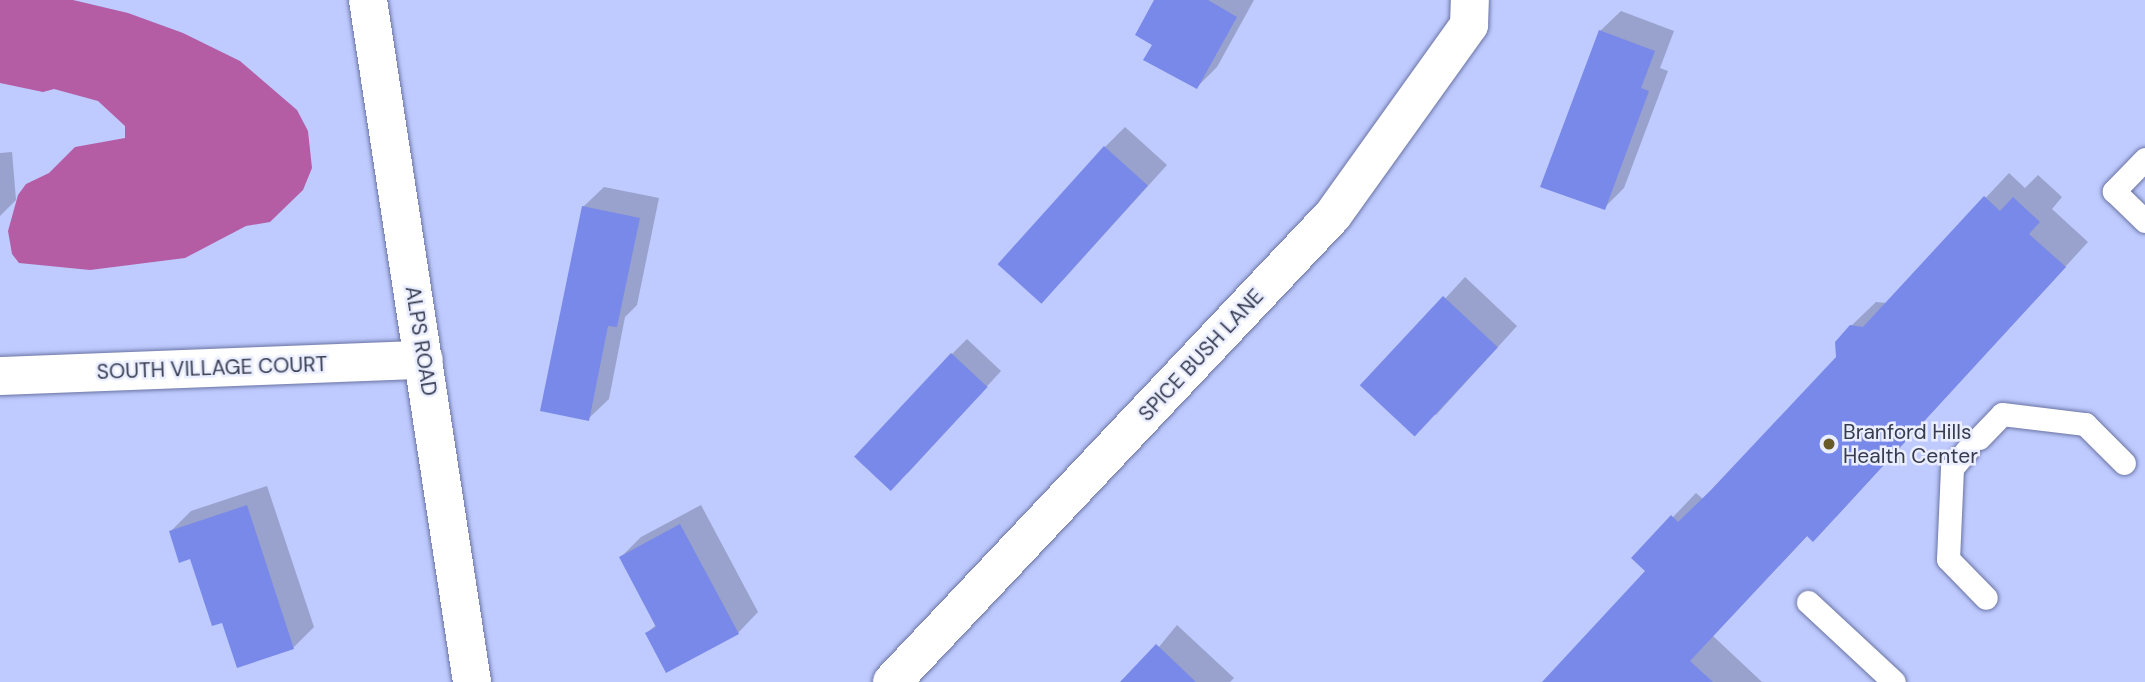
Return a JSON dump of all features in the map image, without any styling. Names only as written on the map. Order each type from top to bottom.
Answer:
[{"type":"street","name":"ALPS ROAD","points":[[368,0],[472,682]]},
{"type":"street","name":"SPICE BUSH LANE","points":[[892,682],[1333,215],[1469,25],[1470,0]]},
{"type":"street","name":"SOUTH VILLAGE COURT","points":[[0,376],[424,360]]},
{"type":"lane","points":[[2145,159],[2114,191],[2145,221]]},
{"type":"lane","points":[[1986,598],[1948,559],[1952,468],[2002,414],[2085,424],[2124,463]]},
{"type":"lane","points":[[1808,602],[1894,682]]},
{"type":"shaded area","points":[[0,0],[73,0],[128,13],[183,33],[240,61],[297,110],[308,131],[312,168],[303,190],[270,222],[246,226],[185,258],[90,270],[19,263],[12,254],[8,231],[18,195],[26,184],[49,173],[75,147],[125,138],[125,126],[98,101],[54,89],[43,92],[0,83]]},
{"type":"building","points":[[1154,0],[1208,0],[1237,17],[1197,89],[1143,60],[1152,45],[1135,35]]},
{"type":"building","points":[[1599,30],[1655,51],[1641,88],[1649,91],[1605,210],[1540,187]]},
{"type":"building","points":[[1104,146],[1148,185],[1041,304],[998,264]]},
{"type":"building","name":"Branford Hills Health Center","points":[[1984,196],[2000,211],[2013,197],[2040,222],[2029,234],[2066,267],[1813,542],[1807,536],[1690,661],[1713,682],[1542,682],[1645,571],[1631,558],[1671,515],[1678,522],[1710,491],[1836,357],[1835,342],[1850,325],[1863,327]]},
{"type":"building","points":[[582,206],[640,218],[617,327],[608,326],[589,421],[540,411]]},
{"type":"building","points":[[1443,296],[1498,347],[1415,436],[1360,385]]},
{"type":"building","points":[[951,353],[988,387],[891,491],[854,457]]},
{"type":"building","points":[[247,505],[294,649],[237,668],[222,623],[212,626],[190,559],[179,563],[169,531]]},
{"type":"building","points":[[680,524],[739,634],[666,673],[645,633],[656,627],[619,557]]},
{"type":"building","points":[[1156,644],[1196,682],[1120,682]]},
{"type":"place","name":"Branford Hills Health Center","points":[[1829,444]]}]
